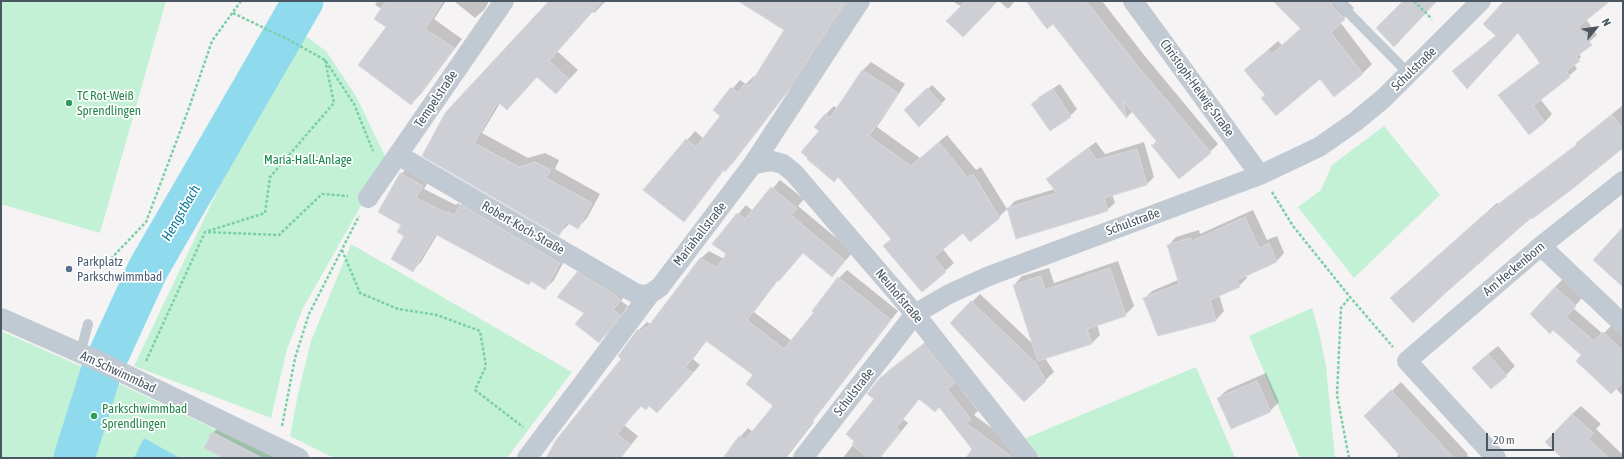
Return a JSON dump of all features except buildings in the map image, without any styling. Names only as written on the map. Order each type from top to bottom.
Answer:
[{"type":"street","name":"Tempelstraße","points":[[368,198],[504,1]]},
{"type":"street","name":"Mariahallstraße","points":[[527,458],[650,294],[660,287],[754,164],[860,1]]},
{"type":"street","name":"Christoph-Helwig-Straße","points":[[1133,1],[1260,175]]},
{"type":"street","name":"Schulstraße","points":[[803,458],[915,314],[948,294],[989,276],[1260,175],[1319,147],[1355,122],[1408,74],[1481,1]]},
{"type":"street","name":"Robert-Koch-Straße","points":[[398,155],[635,292],[643,295],[650,294]]},
{"type":"street","name":"Neuhofstraße","points":[[754,164],[772,160],[783,164],[794,173],[915,314],[1028,458]]},
{"type":"street","name":"Am Heckenborn","points":[[1406,361],[1541,246],[1623,180]]},
{"type":"street","points":[[1541,246],[1623,324]]},
{"type":"street","name":"Am Schwimmbad","points":[[1,318],[88,357],[299,458]]},
{"type":"street","points":[[1406,361],[1496,458]]},
{"type":"lane","points":[[1337,1],[1408,74]]},
{"type":"lane","points":[[88,324],[88,357]]},
{"type":"path","points":[[104,266],[146,222],[189,108],[212,41],[234,13],[241,1]]},
{"type":"path","points":[[234,13],[291,41],[325,60],[354,104],[383,176]]},
{"type":"path","points":[[129,377],[205,232],[265,213],[270,178],[334,103],[325,60]]},
{"type":"path","points":[[1260,175],[1293,226],[1350,297],[1406,361]]},
{"type":"path","points":[[205,232],[279,235],[322,194],[368,198],[309,314],[295,358],[278,448]]},
{"type":"path","points":[[342,249],[360,293],[398,309],[437,315],[480,331],[486,366],[475,390],[541,439]]},
{"type":"path","points":[[1348,458],[1337,395],[1341,308],[1350,297]]},
{"type":"green space","name":"TC Rot-Weiß Sprendlingen","points":[[1,1],[166,1],[100,233],[1,204]]},
{"type":"green space","name":"Maria-Hall-Anlage","points":[[295,28],[326,51],[356,96],[387,160],[303,308],[287,349],[271,418],[134,366]]},
{"type":"green space","points":[[1384,126],[1440,195],[1354,278],[1298,207],[1321,190],[1332,165]]},
{"type":"green space","points":[[351,244],[572,372],[507,458],[334,458],[290,436],[298,394],[311,341]]},
{"type":"green space","points":[[1312,308],[1326,366],[1335,458],[1300,458],[1249,336]]},
{"type":"green space","name":"Parkschwimmbad Sprendlingen","points":[[1,331],[101,375],[275,458],[1,458]]},
{"type":"green space","points":[[1196,367],[1235,458],[1040,458],[1026,438]]},
{"type":"water","points":[[144,438],[178,457],[178,458],[134,458]]},
{"type":"waterway","name":"Hengstbach","points":[[74,458],[102,369],[148,269],[303,1]]},
{"type":"place","name":"TC Rot-Weiß Sprendlingen","points":[[69,103]]},
{"type":"place","name":"Parkplatz Parkschwimmbad","points":[[69,269]]},
{"type":"place","name":"Parkschwimmbad Sprendlingen","points":[[94,416]]}]
